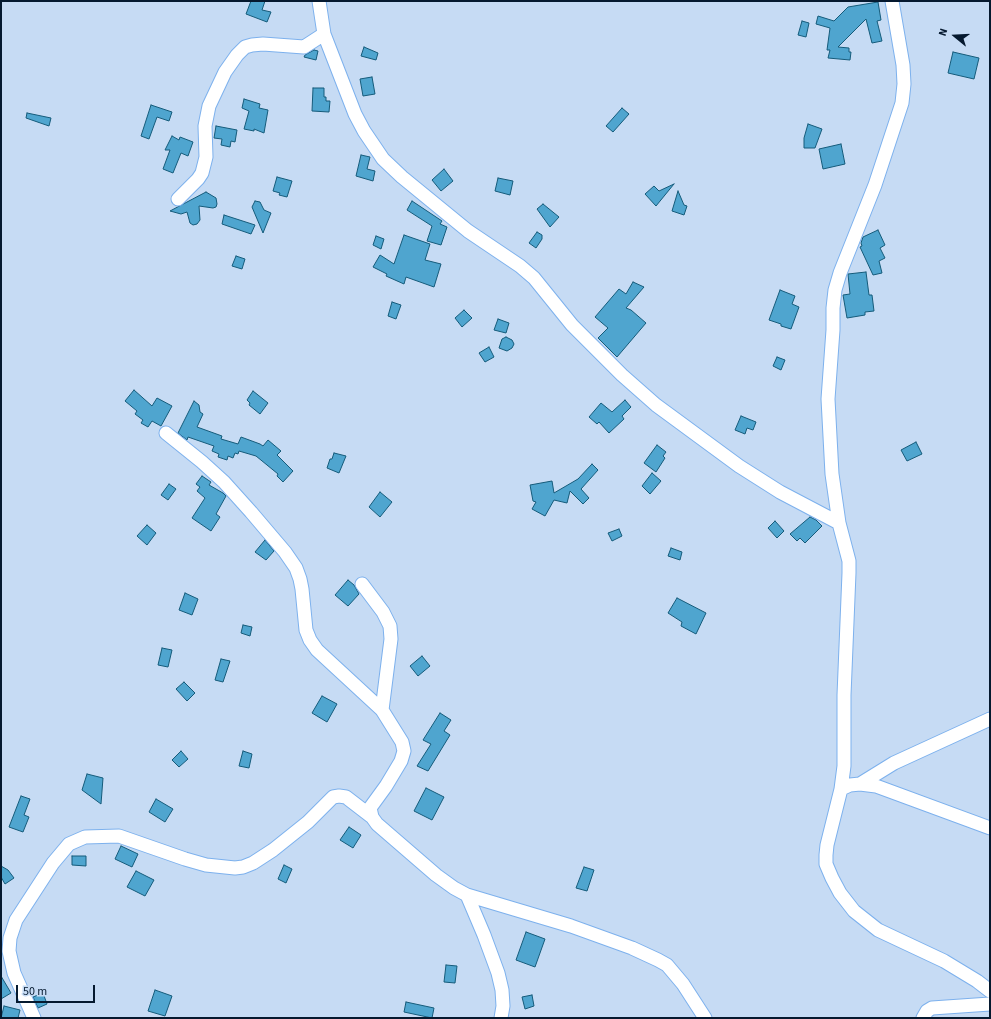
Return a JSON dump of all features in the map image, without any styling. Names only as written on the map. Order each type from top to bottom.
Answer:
[{"type":"street","points":[[319,1],[324,34],[355,114],[364,131],[383,159],[402,177],[468,231],[520,266],[534,278],[572,325],[622,375],[656,405],[739,466],[786,495],[839,523]]},
{"type":"street","points":[[892,1],[903,65],[904,84],[902,103],[875,185],[840,273],[835,290],[833,308],[833,330],[828,399],[832,474],[839,523],[849,561],[848,621],[844,694],[844,766],[841,789],[827,845],[826,864],[840,893],[854,911],[878,930],[944,961],[990,991]]},
{"type":"street","points":[[178,200],[202,173],[206,157],[205,126],[209,106],[225,72],[237,55],[245,48],[252,45],[263,44],[304,47],[324,34]]},
{"type":"street","points":[[166,434],[202,462],[224,482],[285,552],[296,568],[300,579],[306,630],[310,640],[317,650],[382,710],[402,742],[404,751],[401,761],[386,786],[370,808],[372,817]]},
{"type":"street","points":[[362,584],[383,612],[390,626],[391,639],[382,710]]},
{"type":"street","points":[[860,784],[894,763],[990,719]]},
{"type":"street","points":[[841,789],[860,784],[876,786],[990,828]]},
{"type":"street","points":[[34,1018],[14,973],[9,951],[10,938],[16,920],[53,863],[69,844],[85,837],[119,836],[206,865],[235,868],[243,867],[253,863],[273,850],[308,822],[333,797],[339,796],[346,797],[372,817],[377,824],[427,868],[454,888],[467,895],[571,926],[632,948],[667,965],[705,1018]]},
{"type":"street","points":[[467,895],[498,973],[502,990],[503,1006],[501,1018]]},
{"type":"street","points":[[923,1018],[927,1011],[932,1008],[990,1004]]},
{"type":"building","points":[[251,1],[265,1],[262,10],[271,12],[267,22],[246,14]]},
{"type":"building","points":[[878,2],[881,20],[877,21],[882,41],[872,43],[866,19],[838,47],[849,48],[849,52],[851,52],[850,60],[828,58],[830,50],[827,50],[830,28],[816,24],[818,16],[834,21],[848,7]]},
{"type":"building","points":[[802,21],[809,23],[806,37],[798,35]]},
{"type":"building","points":[[364,47],[378,53],[376,60],[361,56]]},
{"type":"building","points":[[314,50],[318,51],[316,60],[304,57],[305,55]]},
{"type":"building","points":[[953,52],[979,58],[974,79],[948,73]]},
{"type":"building","points":[[372,77],[375,94],[363,96],[360,79]]},
{"type":"building","points":[[313,88],[324,88],[324,97],[326,97],[326,101],[330,101],[329,112],[312,111]]},
{"type":"building","points":[[244,99],[260,104],[259,108],[268,110],[264,133],[254,129],[254,131],[244,129],[249,111],[242,108]]},
{"type":"building","points":[[151,105],[172,112],[169,121],[157,117],[149,139],[141,136]]},
{"type":"building","points":[[622,108],[629,114],[613,132],[606,126]]},
{"type":"building","points":[[27,113],[51,118],[49,126],[26,118]]},
{"type":"building","points":[[808,124],[822,129],[815,148],[804,148],[804,138]]},
{"type":"building","points":[[216,126],[237,130],[235,142],[231,141],[230,147],[221,145],[222,139],[214,138]]},
{"type":"building","points":[[172,136],[179,140],[180,137],[193,142],[188,156],[181,153],[173,173],[163,169],[170,150],[165,150]]},
{"type":"building","points":[[841,144],[845,164],[823,169],[819,149]]},
{"type":"building","points":[[361,155],[370,157],[367,169],[375,171],[373,181],[356,176]]},
{"type":"building","points":[[444,169],[453,181],[441,191],[432,180]]},
{"type":"building","points":[[277,177],[292,181],[287,197],[279,195],[280,193],[273,191]]},
{"type":"building","points":[[498,178],[513,181],[510,195],[495,191]]},
{"type":"building","points":[[674,184],[656,206],[645,194],[654,186],[659,191]]},
{"type":"building","points":[[678,191],[684,205],[687,206],[684,215],[672,211]]},
{"type":"building","points":[[206,192],[216,198],[217,204],[216,207],[213,208],[199,206],[200,220],[197,224],[193,225],[190,223],[187,212],[181,214],[170,211]]},
{"type":"building","points":[[255,201],[260,202],[264,210],[271,213],[263,233],[252,207]]},
{"type":"building","points":[[412,201],[442,221],[440,224],[447,227],[441,245],[427,241],[432,226],[407,210]]},
{"type":"building","points":[[543,204],[559,217],[550,227],[537,209]]},
{"type":"building","points":[[224,215],[255,225],[251,234],[222,224]]},
{"type":"building","points":[[878,230],[885,245],[880,248],[885,258],[879,261],[882,273],[873,275],[860,247],[862,246],[861,243],[863,237]]},
{"type":"building","points":[[537,232],[542,235],[542,239],[536,248],[529,243]]},
{"type":"building","points":[[404,235],[430,244],[425,260],[441,264],[434,287],[406,277],[404,284],[386,276],[387,274],[373,267],[380,255],[394,264]]},
{"type":"building","points":[[376,236],[384,239],[381,249],[373,245]]},
{"type":"building","points":[[236,256],[245,259],[242,269],[232,266]]},
{"type":"building","points":[[866,272],[869,295],[872,295],[874,311],[865,312],[865,315],[847,318],[843,295],[850,294],[848,274]]},
{"type":"building","points":[[633,282],[644,287],[626,308],[631,310],[646,323],[617,357],[598,338],[608,328],[595,317],[619,289],[626,294]]},
{"type":"building","points":[[780,290],[795,296],[792,304],[799,307],[791,329],[769,320]]},
{"type":"building","points":[[392,302],[401,305],[396,319],[388,316]]},
{"type":"building","points":[[464,310],[472,318],[462,327],[455,318]]},
{"type":"building","points":[[498,319],[509,323],[506,333],[494,330]]},
{"type":"building","points":[[506,337],[512,340],[514,344],[512,348],[507,351],[499,348],[502,339]]},
{"type":"building","points":[[489,347],[494,357],[485,362],[479,353]]},
{"type":"building","points":[[777,357],[785,360],[781,370],[773,366]]},
{"type":"building","points":[[134,390],[152,406],[157,398],[172,406],[161,426],[152,421],[148,427],[141,423],[143,420],[135,414],[137,411],[125,401]]},
{"type":"building","points":[[253,391],[268,403],[260,414],[249,405],[250,403],[247,400]]},
{"type":"building","points":[[625,400],[631,407],[622,416],[624,419],[609,433],[599,422],[597,424],[589,417],[601,403],[612,412]]},
{"type":"building","points":[[194,401],[199,405],[200,412],[203,414],[197,427],[222,436],[221,439],[238,444],[241,437],[263,446],[268,440],[281,451],[277,455],[293,471],[283,482],[277,476],[278,474],[256,456],[239,451],[238,454],[235,453],[233,458],[228,456],[227,460],[218,457],[219,454],[212,451],[214,446],[188,437],[187,440],[178,433]]},
{"type":"building","points":[[741,416],[756,422],[753,430],[747,428],[745,434],[735,430]]},
{"type":"building","points":[[916,442],[922,454],[907,461],[901,450]]},
{"type":"building","points":[[657,445],[666,452],[663,456],[665,458],[656,472],[644,463]]},
{"type":"building","points":[[334,453],[346,456],[339,473],[327,468]]},
{"type":"building","points":[[592,464],[598,470],[581,489],[589,498],[583,504],[570,491],[567,503],[554,500],[545,516],[532,509],[536,502],[533,501],[530,485],[552,481],[554,493],[578,479]]},
{"type":"building","points":[[652,473],[661,481],[650,494],[642,486]]},
{"type":"building","points":[[202,476],[211,482],[209,485],[226,496],[216,514],[220,517],[211,531],[192,518],[205,498],[197,491],[200,487],[196,484]]},
{"type":"building","points":[[169,484],[176,489],[168,500],[161,495]]},
{"type":"building","points":[[380,492],[392,502],[380,517],[369,507]]},
{"type":"building","points":[[810,517],[822,526],[805,543],[800,538],[797,541],[790,534]]},
{"type":"building","points":[[775,521],[784,531],[777,538],[768,528]]},
{"type":"building","points":[[147,525],[156,533],[147,545],[137,536]]},
{"type":"building","points":[[619,529],[622,536],[612,541],[608,533]]},
{"type":"building","points":[[265,540],[274,551],[266,560],[255,552]]},
{"type":"building","points":[[671,548],[682,552],[680,560],[668,556]]},
{"type":"building","points":[[348,580],[354,585],[359,594],[348,606],[335,595]]},
{"type":"building","points":[[185,593],[198,599],[192,615],[179,610]]},
{"type":"building","points":[[677,598],[706,613],[696,634],[681,626],[682,622],[668,613]]},
{"type":"building","points":[[243,625],[252,627],[250,636],[241,633]]},
{"type":"building","points":[[162,648],[172,650],[168,667],[158,665]]},
{"type":"building","points":[[422,656],[430,666],[418,676],[410,666]]},
{"type":"building","points":[[221,659],[230,661],[223,682],[215,680]]},
{"type":"building","points":[[184,682],[195,693],[187,701],[176,689]]},
{"type":"building","points":[[322,696],[337,704],[327,722],[312,713]]},
{"type":"building","points":[[440,713],[451,720],[444,731],[450,735],[428,771],[417,766],[431,744],[423,740]]},
{"type":"building","points":[[181,751],[188,759],[179,767],[172,760]]},
{"type":"building","points":[[243,751],[252,754],[249,768],[239,766]]},
{"type":"building","points":[[87,774],[103,778],[101,804],[82,790]]},
{"type":"building","points":[[426,788],[444,797],[432,820],[414,811]]},
{"type":"building","points":[[21,796],[30,799],[24,815],[29,817],[23,832],[9,827]]},
{"type":"building","points":[[156,799],[173,809],[165,822],[149,812]]},
{"type":"building","points":[[349,827],[361,835],[353,848],[340,840]]},
{"type":"building","points":[[121,846],[138,854],[132,867],[115,859]]},
{"type":"building","points":[[72,856],[86,856],[86,866],[72,865]]},
{"type":"building","points":[[284,865],[292,869],[286,883],[278,879]]},
{"type":"building","points":[[1,866],[8,870],[14,878],[5,884],[1,877]]},
{"type":"building","points":[[584,867],[594,870],[587,891],[576,888]]},
{"type":"building","points":[[136,871],[154,880],[145,896],[127,887]]},
{"type":"building","points":[[526,932],[545,939],[535,967],[516,960]]},
{"type":"building","points":[[446,965],[457,966],[455,983],[444,982]]},
{"type":"building","points":[[1,976],[11,993],[1,999]]},
{"type":"building","points":[[155,990],[172,996],[165,1016],[148,1011]]},
{"type":"building","points":[[43,993],[47,1004],[38,1008],[33,997]]},
{"type":"building","points":[[532,995],[534,1006],[525,1009],[522,997]]},
{"type":"building","points":[[406,1002],[434,1008],[432,1018],[404,1012]]},
{"type":"building","points":[[4,1006],[20,1010],[18,1018],[1,1018]]}]
